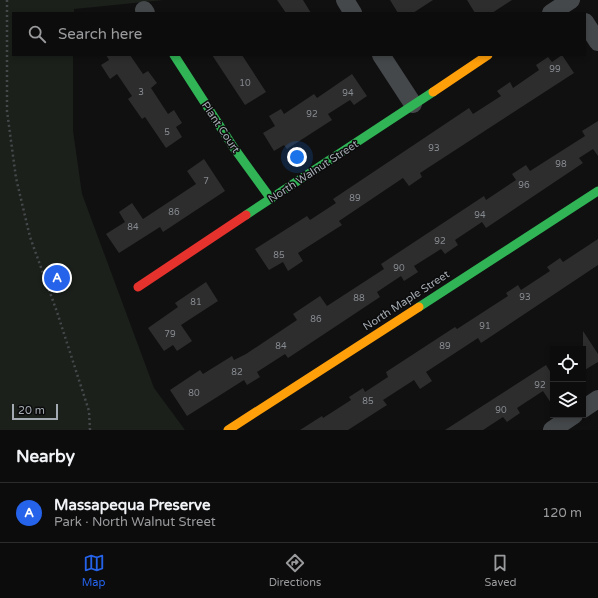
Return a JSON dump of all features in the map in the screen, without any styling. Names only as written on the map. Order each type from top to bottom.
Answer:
[{"type":"street","points":[[345,0],[352,12]]},
{"type":"street","points":[[553,12],[571,0],[578,12]]},
{"type":"street","points":[[586,24],[598,42]]},
{"type":"street","name":"Plant Court","points":[[175,56],[234,148],[271,199]]},
{"type":"street","points":[[382,56],[413,104]]},
{"type":"street","name":"North Walnut Street","points":[[138,287],[486,56]]},
{"type":"street","name":"North Maple Street","points":[[228,430],[598,191]]},
{"type":"street","points":[[586,407],[598,399]]},
{"type":"street","points":[[552,430],[570,418]]},
{"type":"path","points":[[7,0],[6,112],[16,178],[30,237],[57,312],[89,411],[90,430]]},
{"type":"shaded area","points":[[0,0],[164,0],[74,9],[74,12],[12,12],[12,56],[73,56],[73,131],[82,194],[154,388],[185,430],[0,430]]},
{"type":"building","points":[[277,0],[303,0],[310,12],[285,12]]},
{"type":"building","points":[[390,0],[433,0],[415,12],[397,12]]},
{"type":"building","points":[[467,0],[512,0],[494,12],[474,12]]},
{"type":"building","points":[[107,56],[131,56],[143,74],[148,71],[157,83],[151,88],[168,114],[174,110],[182,123],[176,127],[182,137],[166,148],[145,117],[142,119],[128,99],[132,96],[117,74],[110,79],[101,65],[109,60]]},
{"type":"building","points":[[213,56],[243,56],[266,92],[245,105]]},
{"type":"building","points":[[563,56],[574,73],[420,173],[422,177],[409,186],[403,178],[339,221],[342,225],[298,253],[303,261],[288,271],[283,262],[269,270],[255,249],[307,216],[310,220],[336,203],[333,199],[469,108],[473,114],[501,96],[497,91],[510,82],[513,88],[539,70],[536,65],[548,57],[552,62]]},
{"type":"building","points":[[352,74],[367,96],[354,105],[350,100],[328,114],[332,120],[287,149],[284,145],[274,151],[263,133],[275,126],[269,116],[281,109],[284,114],[314,94],[317,98]]},
{"type":"building","points":[[598,121],[598,156],[593,149],[579,158],[583,163],[486,228],[482,222],[455,240],[458,245],[445,254],[441,249],[414,266],[418,272],[404,281],[401,276],[377,292],[380,297],[288,358],[285,354],[257,372],[260,377],[247,385],[244,380],[187,416],[170,390],[200,370],[203,374],[232,356],[234,360],[246,354],[297,320],[293,314],[320,296],[327,306],[384,269],[381,264],[484,196],[486,200],[516,180],[512,174],[526,165],[530,171],[585,136],[582,131]]},
{"type":"building","points":[[204,159],[225,191],[163,232],[160,227],[119,253],[106,234],[125,222],[119,212],[132,203],[143,219],[196,184],[187,171]]},
{"type":"building","points":[[598,239],[598,265],[481,343],[478,338],[426,372],[432,381],[420,389],[414,380],[383,400],[387,405],[348,430],[300,430],[322,416],[323,418],[351,400],[349,397],[363,388],[365,392],[388,377],[386,372],[455,327],[457,329],[508,296],[506,293],[518,285],[521,290],[550,271],[547,267],[560,258],[563,262]]},
{"type":"building","points":[[206,282],[218,301],[181,325],[192,341],[177,351],[173,345],[164,351],[148,328],[178,307],[175,303]]},
{"type":"building","points":[[583,331],[598,354],[598,362],[586,369],[586,346],[583,346]]},
{"type":"building","points":[[546,365],[550,371],[550,402],[543,391],[517,408],[520,413],[507,422],[503,417],[483,430],[445,430]]},
{"type":"traffic: fast","points":[[175,56],[234,148],[271,199]]},
{"type":"traffic: fast","points":[[246,215],[433,92]]},
{"type":"traffic: fast","points":[[419,307],[598,191]]},
{"type":"traffic: slow","points":[[433,92],[487,56]]},
{"type":"traffic: slow","points":[[228,430],[419,307]]},
{"type":"traffic: jam","points":[[138,287],[246,215]]},
{"type":"place","name":"Massapequa Preserve","points":[[57,278]]}]
